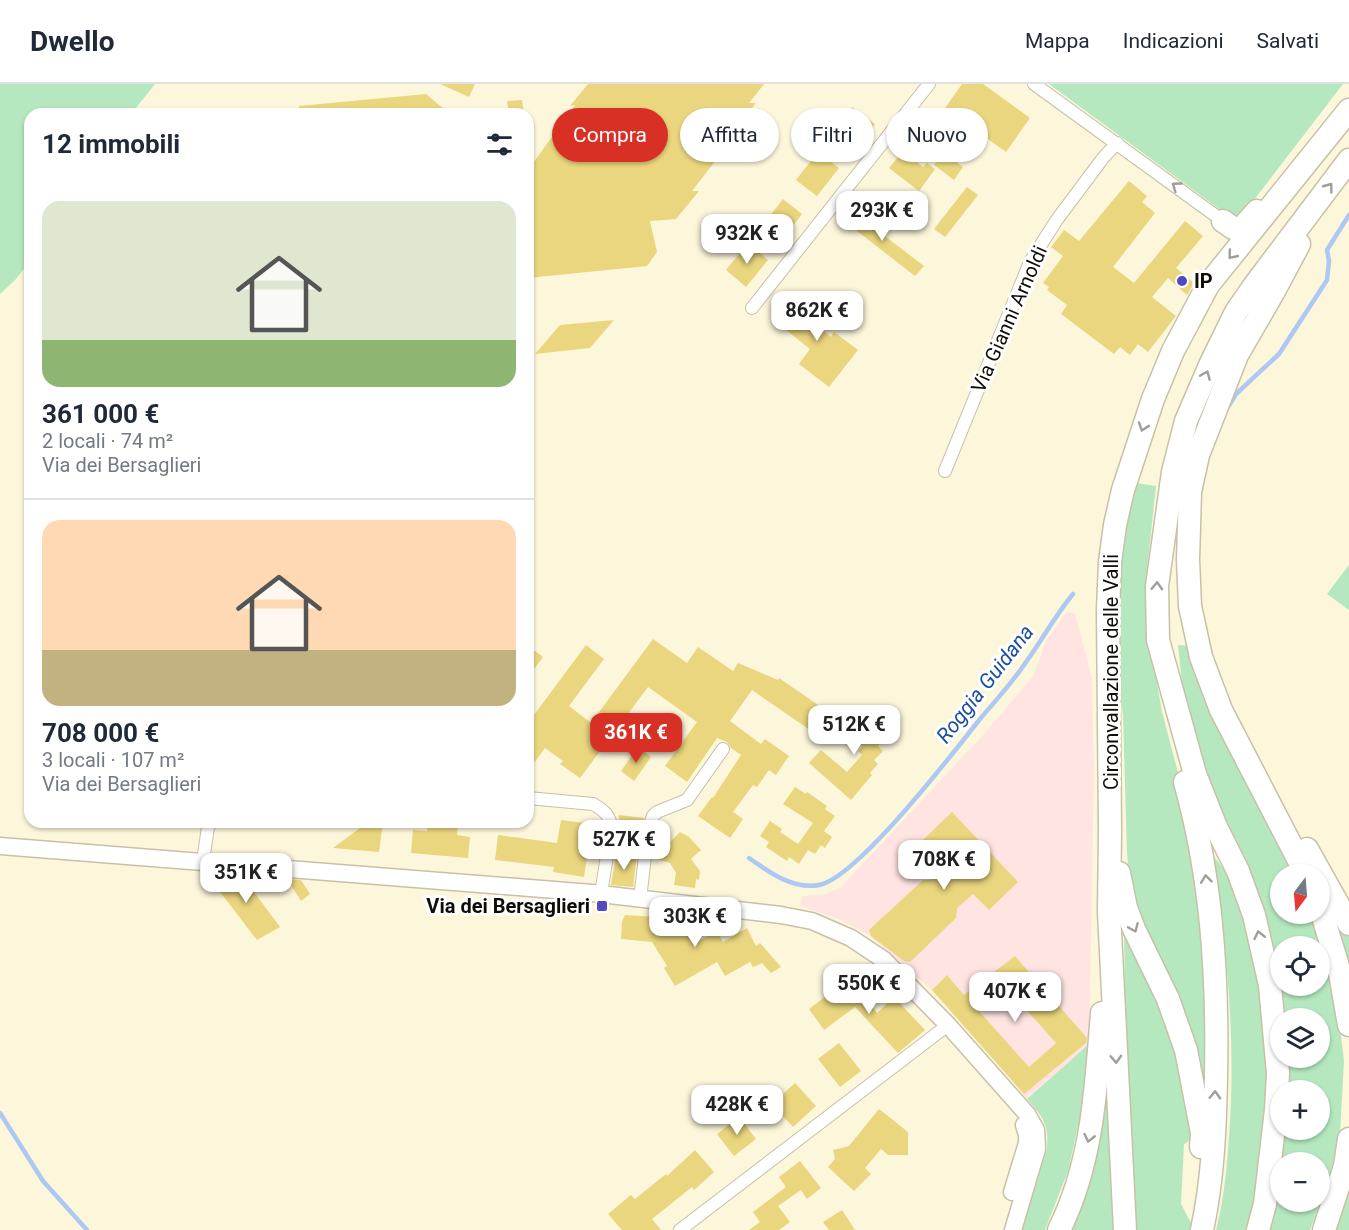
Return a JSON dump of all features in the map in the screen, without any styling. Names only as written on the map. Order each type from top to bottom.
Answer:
[{"type":"highway","name":"Circonvallazione delle Valli","points":[[1125,1230],[1109,912],[1108,609],[1110,562],[1115,525],[1123,490],[1153,399],[1173,351],[1208,285],[1349,110]]},
{"type":"highway","points":[[1223,220],[1233,228],[1245,227],[1288,172],[1308,160]]},
{"type":"highway","points":[[1202,1230],[1212,1174],[1217,1008],[1212,928],[1201,843],[1165,710],[1158,640],[1157,586],[1163,532],[1173,472],[1186,421],[1236,312],[1349,160]]},
{"type":"highway","points":[[1301,864],[1221,710],[1201,657],[1190,606],[1188,560],[1190,492],[1198,454],[1237,355],[1298,246],[1309,214]]},
{"type":"highway","points":[[1211,421],[1196,493],[1194,562],[1202,622],[1228,707],[1349,924]]},
{"type":"highway","points":[[1158,640],[1195,774],[1216,827],[1238,871],[1254,915],[1270,985],[1277,1091],[1265,1204],[1258,1230]]},
{"type":"highway","points":[[1110,831],[1126,908],[1168,999],[1186,1050],[1202,1133],[1201,1172],[1193,1230]]},
{"type":"highway","points":[[1059,1230],[1075,1190],[1091,1130],[1109,912]]},
{"type":"highway","points":[[1325,924],[1340,973],[1349,1025]]},
{"type":"highway","points":[[1324,1230],[1346,1166],[1349,1138]]},
{"type":"street","points":[[752,308],[929,84]]},
{"type":"street","points":[[1034,84],[1115,146],[1223,220]]},
{"type":"street","name":"Via Gianni Arnoldi","points":[[945,471],[1030,262],[1056,221],[1103,158],[1115,146]]},
{"type":"street","points":[[640,899],[648,831],[653,816],[657,812],[687,800],[723,749]]},
{"type":"street","points":[[534,799],[593,804],[608,815],[611,820],[611,830],[601,894]]},
{"type":"street","points":[[203,861],[208,828]]},
{"type":"street","points":[[0,846],[601,894],[781,915],[812,921],[851,938],[884,960],[1011,1093],[1033,1124],[1037,1149],[1013,1230]]},
{"type":"street","points":[[680,1230],[948,1025]]},
{"type":"street","points":[[1002,1230],[1027,1143],[1025,1127],[1011,1093]]},
{"type":"shaded area","points":[[1067,612],[1075,613],[1092,679],[1094,772],[1089,1044],[1027,1099],[932,990],[869,935],[841,920],[800,906],[802,896],[825,894],[840,888],[985,733],[1033,676],[1046,641]]},
{"type":"green space","points":[[0,84],[155,84],[136,108],[24,108],[24,269],[0,294]]},
{"type":"green space","points":[[1049,84],[1343,84],[1237,222]]},
{"type":"green space","points":[[1130,482],[1156,486],[1147,569],[1150,642],[1162,712],[1184,795],[1211,954],[1206,1126],[1132,912],[1127,853],[1123,716],[1113,627]]},
{"type":"green space","points":[[1349,565],[1349,610],[1327,594]]},
{"type":"green space","points":[[1178,645],[1193,646],[1295,864],[1270,864],[1270,924],[1318,924],[1322,936],[1270,936],[1270,940],[1242,854],[1213,794],[1190,728]]},
{"type":"green space","points":[[1212,854],[1228,877],[1240,905],[1248,933],[1260,994],[1267,1056],[1266,1128],[1260,1172],[1246,1230],[1216,1230],[1226,1169],[1232,1075],[1223,927]]},
{"type":"green space","points":[[1330,903],[1349,935],[1349,979],[1330,917]]},
{"type":"green space","points":[[1124,930],[1165,1001],[1198,1135],[1184,1144],[1181,1204],[1191,1223],[1190,1230],[1129,1230]]},
{"type":"green space","points":[[1330,964],[1334,977],[1344,1061],[1340,1134],[1330,1174],[1330,1152],[1282,1152],[1284,1140],[1330,1140],[1330,1080],[1286,1080],[1286,1068],[1330,1068],[1330,1008],[1280,1008],[1279,996],[1330,996]]},
{"type":"green space","points":[[1089,1044],[1081,1112],[1068,1171],[1045,1230],[1022,1230],[1047,1149],[1044,1121],[1027,1099]]},
{"type":"green space","points":[[1109,1051],[1115,1230],[1063,1230]]},
{"type":"green space","points":[[1349,1183],[1349,1230],[1333,1230]]},
{"type":"green space","points":[[1273,1212],[1317,1212],[1310,1230],[1270,1230]]},
{"type":"building","points":[[440,84],[475,84],[469,97]]},
{"type":"building","points":[[588,84],[764,84],[749,103],[756,103],[752,108],[680,108],[680,162],[714,162],[692,191],[699,191],[676,219],[650,221],[657,252],[647,266],[534,277],[534,162],[552,137],[552,162],[668,162],[668,108],[573,108],[575,105],[570,106]]},
{"type":"building","points":[[962,84],[983,84],[1030,118],[1006,152],[988,139],[988,108],[945,108]]},
{"type":"building","points":[[426,94],[443,108],[299,108],[299,106]]},
{"type":"building","points":[[522,100],[523,108],[508,108],[507,101]]},
{"type":"building","points":[[810,162],[831,162],[839,168],[817,196],[796,180]]},
{"type":"building","points":[[894,162],[917,162],[923,167],[927,163],[935,169],[919,191],[889,168]]},
{"type":"building","points":[[936,162],[957,162],[963,167],[954,180],[934,165]]},
{"type":"building","points":[[1129,181],[1147,196],[1142,202],[1155,213],[1113,267],[1134,283],[1185,221],[1203,236],[1176,268],[1194,283],[1187,295],[1168,278],[1152,297],[1176,316],[1148,352],[1138,344],[1130,355],[1120,347],[1114,354],[1061,314],[1067,305],[1047,290],[1049,287],[1043,283],[1063,256],[1051,247],[1064,230],[1079,241]]},
{"type":"building","points":[[967,187],[978,195],[945,237],[934,229]]},
{"type":"building","points":[[783,199],[802,214],[781,241],[762,226]]},
{"type":"building","points":[[844,205],[924,266],[915,276],[857,231],[858,229],[838,213]]},
{"type":"building","points":[[748,243],[768,260],[746,287],[726,270]]},
{"type":"building","points":[[798,294],[818,309],[810,320],[831,337],[834,332],[858,350],[829,387],[799,364],[810,349],[776,322]]},
{"type":"building","points":[[614,320],[590,348],[535,354],[560,325]]},
{"type":"building","points":[[653,639],[687,663],[698,647],[733,671],[738,663],[778,680],[779,678],[824,709],[810,730],[752,690],[730,721],[761,744],[765,739],[789,756],[776,775],[769,770],[757,787],[753,785],[733,812],[743,819],[730,838],[698,816],[713,798],[741,755],[727,742],[717,738],[687,782],[665,766],[697,722],[648,687],[580,778],[560,764],[563,761],[545,748],[534,763],[534,715],[586,645],[604,659],[569,706],[591,723]]},
{"type":"building","points":[[534,650],[543,657],[534,669]]},
{"type":"building","points":[[852,710],[861,718],[865,714],[888,734],[878,746],[883,751],[874,760],[878,764],[870,773],[872,775],[851,800],[809,763],[821,750],[847,772],[862,755],[858,751],[863,746],[839,725]]},
{"type":"building","points":[[638,747],[651,757],[634,781],[621,771]]},
{"type":"building","points":[[795,787],[806,794],[807,792],[827,806],[825,809],[835,816],[824,831],[832,837],[825,848],[821,845],[815,854],[808,850],[799,864],[789,857],[787,861],[766,847],[769,842],[760,836],[770,821],[782,829],[780,832],[798,844],[813,823],[783,804]]},
{"type":"building","points":[[952,812],[1018,882],[989,910],[973,894],[957,908],[956,918],[910,962],[904,961],[871,936],[869,930],[923,880],[931,880],[946,865],[923,840]]},
{"type":"building","points":[[619,815],[644,818],[640,832],[619,830]]},
{"type":"building","points":[[561,820],[592,824],[584,877],[553,872],[554,867],[495,860],[498,835],[557,843]]},
{"type":"building","points":[[360,828],[382,828],[379,852],[333,848]]},
{"type":"building","points":[[427,828],[458,828],[457,835],[470,837],[468,858],[411,853],[413,830],[427,831]]},
{"type":"building","points":[[680,832],[689,837],[701,850],[691,859],[700,871],[695,888],[674,885],[676,873],[670,863],[654,858]]},
{"type":"building","points":[[616,854],[637,857],[633,887],[611,885]]},
{"type":"building","points":[[207,875],[242,876],[280,927],[257,940]]},
{"type":"building","points":[[287,879],[301,880],[310,894],[301,901]]},
{"type":"building","points":[[625,915],[658,917],[665,926],[674,921],[678,927],[686,922],[701,940],[717,931],[723,942],[747,928],[756,946],[760,943],[781,967],[771,973],[762,963],[753,967],[750,962],[725,976],[717,962],[675,986],[664,968],[667,966],[652,942],[621,939],[622,922]]},
{"type":"building","points":[[1015,956],[1087,1038],[1086,1043],[1024,1094],[932,990],[947,975],[964,995]],"holes":[[[1008,989],[1056,1043],[1029,1067],[979,1011]]]},
{"type":"building","points":[[851,977],[877,1013],[894,997],[925,1030],[898,1053],[855,1007],[824,1030],[809,1009]]},
{"type":"building","points":[[839,1043],[861,1071],[840,1087],[818,1059]]},
{"type":"building","points":[[795,1083],[816,1106],[793,1127],[772,1104]]},
{"type":"building","points":[[879,1109],[908,1132],[908,1155],[888,1155],[881,1149],[865,1168],[871,1174],[854,1191],[828,1167],[835,1159],[833,1150],[849,1146]]},
{"type":"building","points":[[739,1117],[756,1139],[734,1156],[717,1134]]},
{"type":"building","points":[[695,1150],[714,1172],[694,1190],[692,1187],[652,1219],[661,1230],[622,1230],[608,1214],[631,1195],[635,1199],[666,1174],[667,1176]]},
{"type":"building","points":[[800,1161],[821,1188],[807,1199],[801,1190],[778,1206],[790,1222],[779,1230],[749,1230],[760,1222],[753,1212],[786,1187],[779,1177]]},
{"type":"building","points":[[842,1210],[855,1230],[829,1230],[823,1222]]},
{"type":"waterway","name":"Roggia Guidana","points":[[1228,407],[1236,394],[1279,354],[1327,280],[1329,261],[1327,250],[1349,215]]},
{"type":"waterway","name":"Roggia Guidana","points":[[749,858],[782,879],[809,886],[819,885],[836,877],[856,861],[904,812],[1010,684],[1073,594]]},
{"type":"waterway","points":[[0,1113],[43,1181],[87,1230]]},
{"type":"place","name":"IP","points":[[1182,281]]},
{"type":"place","name":"Via dei Bersaglieri","points":[[602,906]]}]
